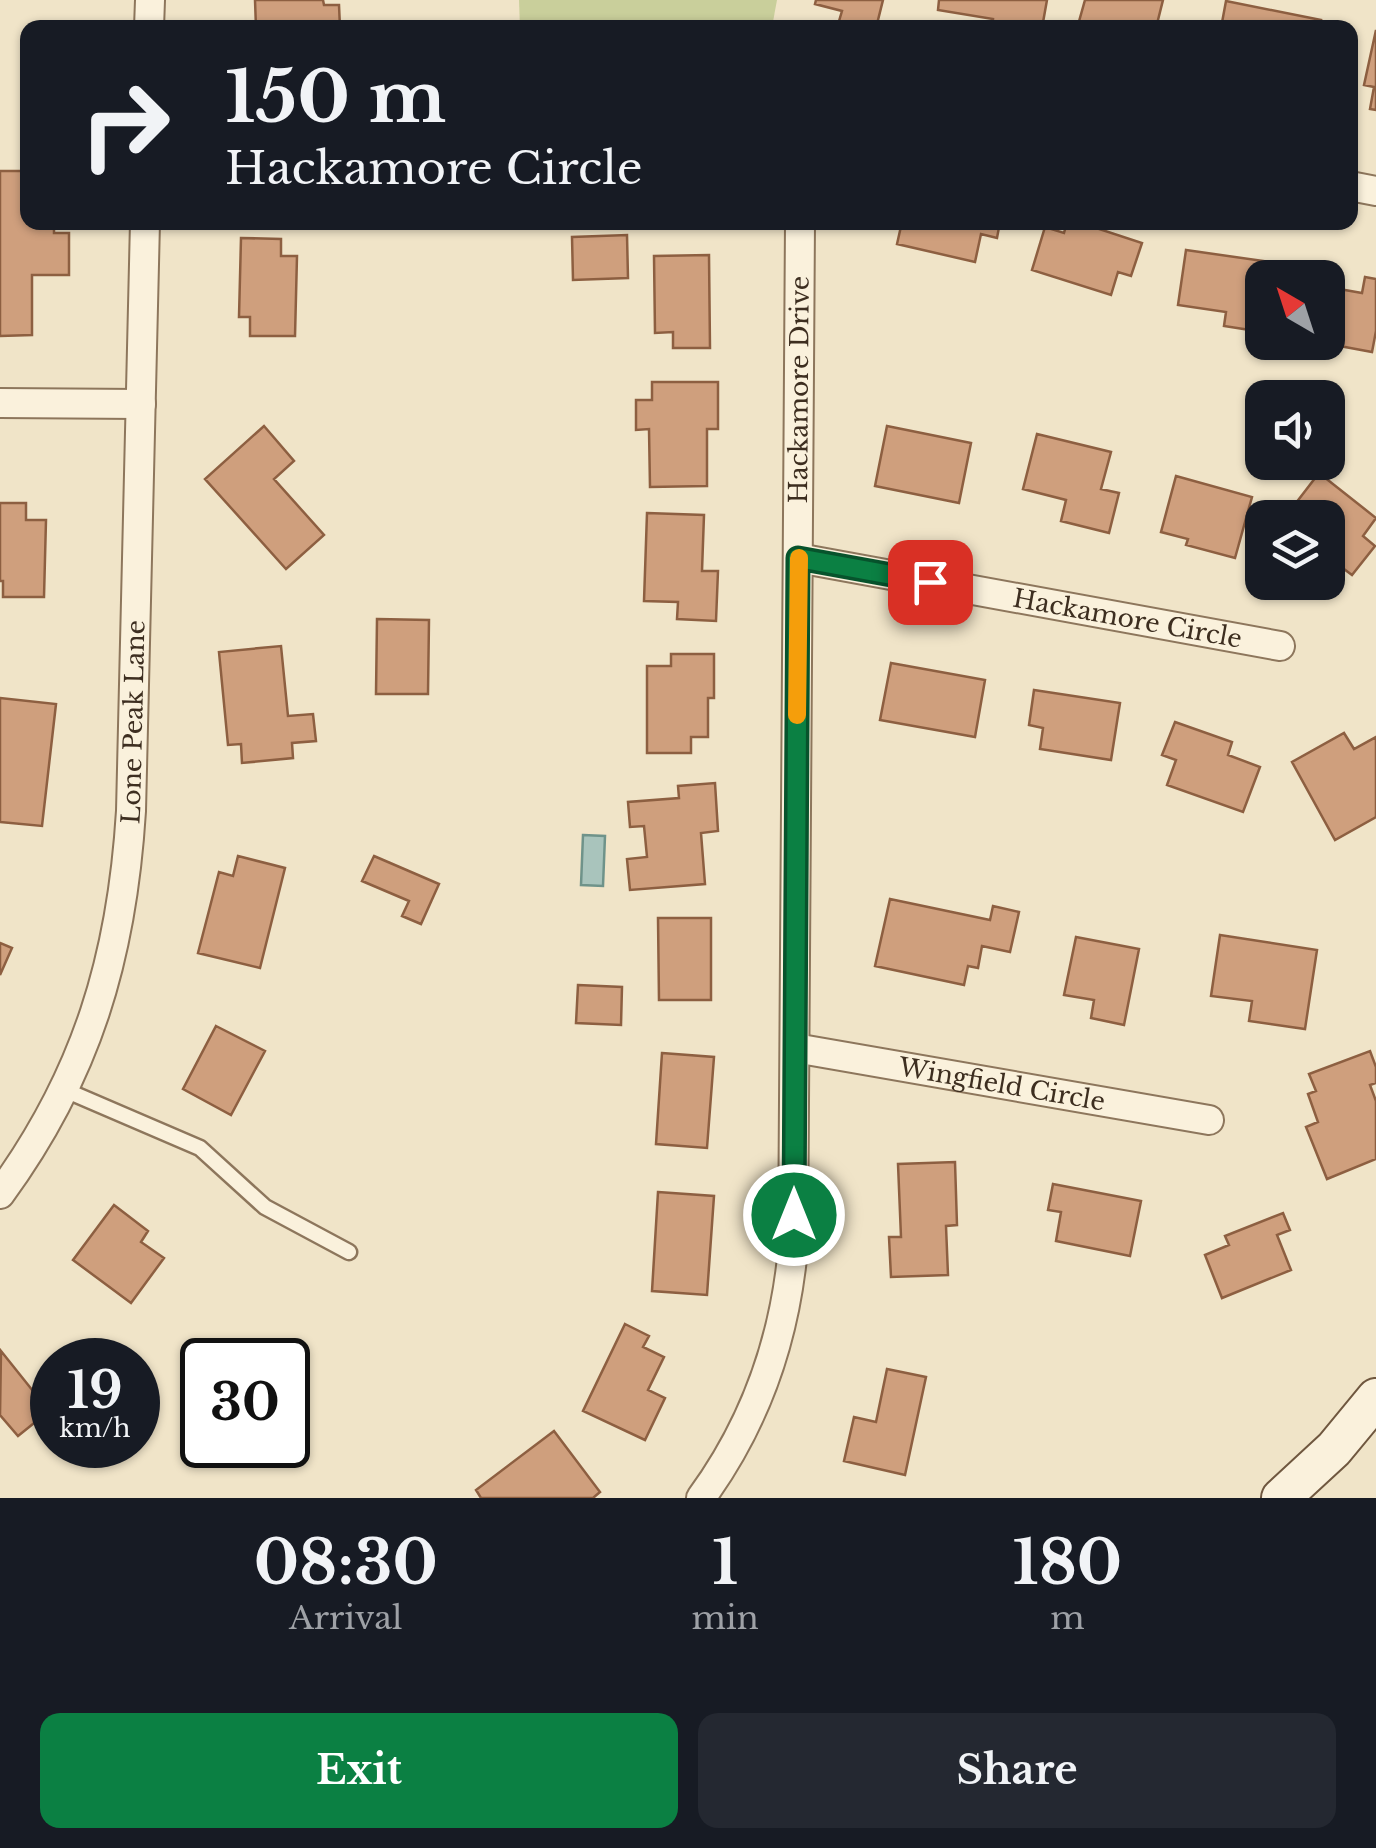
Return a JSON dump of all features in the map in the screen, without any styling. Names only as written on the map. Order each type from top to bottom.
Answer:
[{"type":"main road","points":[[1281,1498],[1334,1449],[1376,1398]]},
{"type":"street","name":"Lone Peak Lane","points":[[0,1194],[65,1090],[101,1001],[126,875],[131,811],[145,230]]},
{"type":"street","name":"Hackamore Drive","points":[[714,1494],[764,1381],[784,1313],[794,1232],[800,230]]},
{"type":"street","points":[[0,402],[141,404]]},
{"type":"street","name":"Hackamore Circle","points":[[798,558],[1280,646]]},
{"type":"street","name":"Wingfield Circle","points":[[795,1048],[1209,1120]]},
{"type":"lane","points":[[65,1090],[200,1148],[265,1207],[349,1252]]},
{"type":"green space","points":[[519,0],[777,0],[773,20],[520,20]]},
{"type":"water","points":[[583,835],[605,836],[603,886],[581,885]]},
{"type":"building","points":[[255,0],[323,0],[324,5],[339,5],[340,20],[256,20]]},
{"type":"building","points":[[816,0],[883,0],[878,20],[839,20],[842,11],[815,4]]},
{"type":"building","points":[[939,0],[1047,0],[1043,20],[993,20],[938,10]]},
{"type":"building","points":[[1085,0],[1163,0],[1158,20],[1079,20]]},
{"type":"building","points":[[1226,1],[1321,20],[1222,20]]},
{"type":"building","points":[[1376,30],[1376,110],[1370,109],[1374,87],[1364,85]]},
{"type":"building","points":[[0,171],[20,171],[20,230],[69,233],[69,275],[32,275],[32,335],[0,336]]},
{"type":"building","points":[[900,230],[998,230],[997,238],[981,234],[975,262],[897,244]]},
{"type":"building","points":[[1044,230],[1102,230],[1142,243],[1131,276],[1118,272],[1111,295],[1032,270]]},
{"type":"building","points":[[627,235],[628,278],[573,280],[572,237]]},
{"type":"building","points":[[241,238],[281,239],[281,256],[297,256],[295,336],[250,336],[250,317],[239,317]]},
{"type":"building","points":[[1186,250],[1256,260],[1245,260],[1245,329],[1224,326],[1226,312],[1178,305]]},
{"type":"building","points":[[709,255],[710,348],[673,348],[673,332],[655,333],[654,256]]},
{"type":"building","points":[[1365,277],[1376,279],[1372,352],[1345,347],[1345,290],[1362,293]]},
{"type":"building","points":[[652,382],[718,382],[718,429],[707,429],[707,486],[650,487],[649,429],[636,430],[636,400],[652,400]]},
{"type":"building","points":[[264,426],[294,461],[274,479],[324,535],[286,569],[205,479]]},
{"type":"building","points":[[887,426],[971,443],[959,503],[875,486]]},
{"type":"building","points":[[1037,434],[1111,452],[1101,489],[1119,493],[1109,533],[1061,521],[1066,500],[1023,489]]},
{"type":"building","points":[[1176,476],[1252,497],[1245,500],[1245,522],[1235,558],[1186,545],[1188,539],[1161,532]]},
{"type":"building","points":[[1314,480],[1328,480],[1376,518],[1363,536],[1375,546],[1352,575],[1345,570],[1345,500],[1298,500]]},
{"type":"building","points":[[0,503],[26,503],[26,520],[46,520],[44,597],[3,597]]},
{"type":"building","points":[[647,513],[704,515],[702,571],[718,571],[716,621],[677,619],[678,602],[644,601]]},
{"type":"building","points":[[377,619],[429,620],[428,694],[376,694]]},
{"type":"building","points":[[281,646],[288,716],[313,714],[316,741],[292,743],[293,758],[242,763],[241,744],[228,745],[219,652]]},
{"type":"building","points":[[671,654],[714,654],[714,698],[708,698],[708,737],[691,737],[691,753],[647,753],[647,666],[671,666]]},
{"type":"building","points":[[891,663],[985,680],[975,737],[880,720]]},
{"type":"building","points":[[1034,690],[1120,703],[1111,760],[1040,749],[1043,728],[1029,725]]},
{"type":"building","points":[[0,698],[56,704],[42,826],[0,822]]},
{"type":"building","points":[[1175,722],[1232,742],[1228,755],[1260,767],[1243,812],[1167,785],[1176,760],[1162,755]]},
{"type":"building","points":[[1344,733],[1354,749],[1376,737],[1376,817],[1335,840],[1292,762]]},
{"type":"building","points":[[715,783],[718,831],[701,833],[705,884],[630,890],[627,859],[647,857],[644,826],[630,827],[628,802],[679,798],[678,786]]},
{"type":"building","points":[[238,856],[285,868],[260,968],[198,953],[219,872],[233,876]]},
{"type":"building","points":[[374,856],[439,884],[421,924],[402,916],[409,901],[362,881]]},
{"type":"building","points":[[890,899],[990,920],[993,906],[1019,912],[1010,952],[982,946],[978,968],[968,966],[964,985],[875,966]]},
{"type":"building","points":[[658,918],[711,918],[711,1000],[659,1000]]},
{"type":"building","points":[[1220,935],[1317,950],[1305,1029],[1249,1021],[1252,1001],[1211,996]]},
{"type":"building","points":[[1076,937],[1139,949],[1124,1025],[1091,1018],[1094,1000],[1064,995]]},
{"type":"building","points":[[0,943],[12,948],[0,975]]},
{"type":"building","points":[[578,985],[622,987],[621,1025],[576,1023]]},
{"type":"building","points":[[216,1026],[265,1051],[231,1115],[183,1089]]},
{"type":"building","points":[[1370,1051],[1376,1067],[1376,1083],[1370,1085],[1376,1101],[1376,1159],[1327,1179],[1306,1127],[1318,1122],[1308,1094],[1316,1091],[1309,1074]]},
{"type":"building","points":[[662,1053],[714,1057],[707,1148],[656,1144]]},
{"type":"building","points":[[955,1162],[957,1225],[946,1226],[948,1275],[891,1277],[889,1237],[901,1237],[898,1164]]},
{"type":"building","points":[[1053,1184],[1141,1201],[1130,1256],[1056,1241],[1061,1212],[1048,1210]]},
{"type":"building","points":[[658,1192],[714,1196],[707,1295],[652,1291]]},
{"type":"building","points":[[114,1205],[148,1231],[141,1242],[164,1258],[131,1303],[73,1260]]},
{"type":"building","points":[[1283,1213],[1290,1230],[1277,1235],[1291,1270],[1222,1298],[1205,1255],[1229,1245],[1225,1236]]},
{"type":"building","points":[[625,1324],[649,1336],[643,1347],[664,1357],[648,1390],[665,1398],[645,1440],[583,1411]]},
{"type":"building","points":[[1,1351],[30,1387],[30,1426],[18,1436],[0,1415]]},
{"type":"building","points":[[887,1369],[926,1377],[905,1475],[844,1461],[854,1417],[876,1422]]},
{"type":"building","points":[[554,1431],[600,1492],[593,1498],[481,1498],[476,1490]]},
{"type":"slow traffic","points":[[797,715],[799,558]]},
{"type":"route","points":[[794,1215],[798,558],[930,582]]}]
